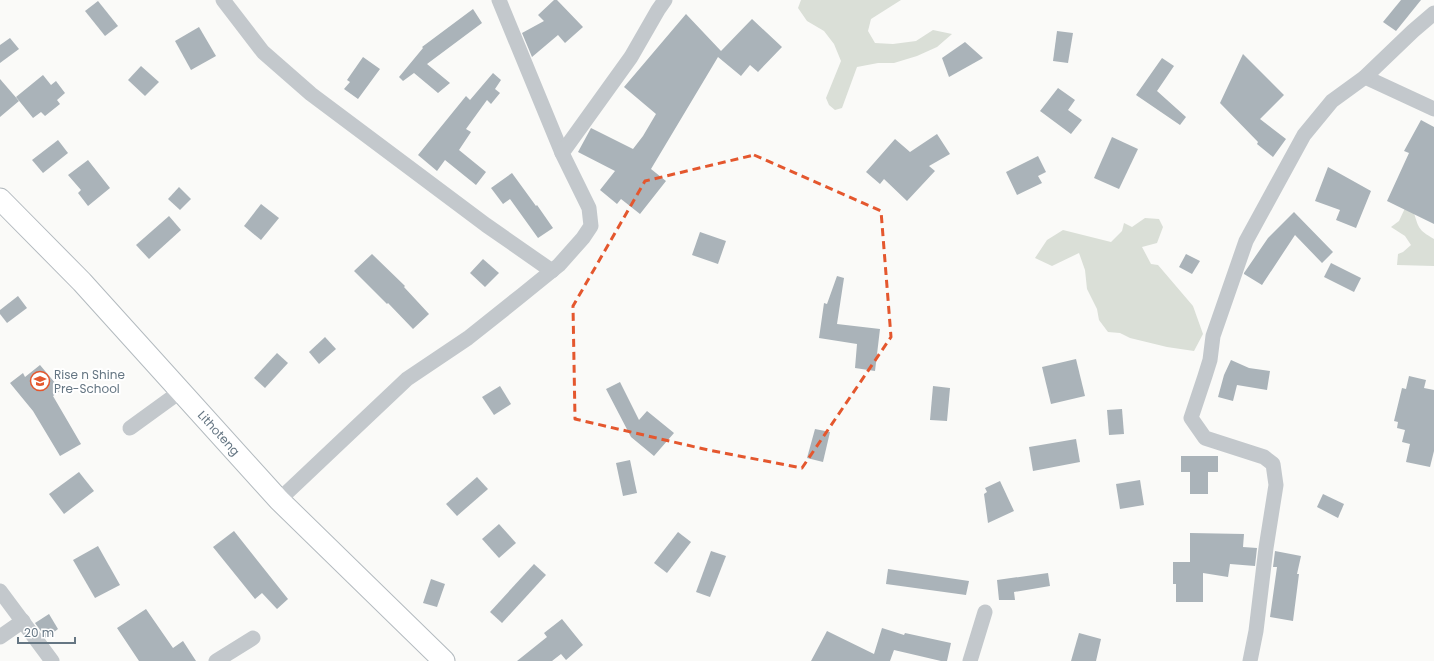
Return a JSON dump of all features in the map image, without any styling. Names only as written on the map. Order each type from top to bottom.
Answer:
[{"type":"main road","name":"Lithoteng","points":[[0,199],[82,282],[279,500],[444,661]]},
{"type":"street","points":[[223,0],[263,52],[311,94],[486,225],[552,271]]},
{"type":"street","points":[[279,500],[406,379],[468,338],[559,265],[583,238],[591,226],[589,208],[562,153],[499,0]]},
{"type":"street","points":[[562,153],[631,57],[665,0]]},
{"type":"street","points":[[1250,661],[1256,631],[1266,548],[1276,484],[1273,464],[1264,457],[1205,438],[1190,418],[1210,360],[1213,336],[1246,241],[1304,135],[1332,102],[1365,76],[1434,13]]},
{"type":"street","points":[[1365,76],[1434,109]]},
{"type":"street","points":[[130,428],[181,391]]},
{"type":"street","points":[[0,591],[52,661]]},
{"type":"street","points":[[970,661],[985,612]]},
{"type":"street","points":[[0,637],[23,621]]},
{"type":"street","points":[[216,661],[253,638]]},
{"type":"highlighted area","points":[[754,155],[881,211],[891,337],[802,468],[708,450],[575,419],[573,306],[645,181]]},
{"type":"shaded area","points":[[801,0],[901,0],[871,19],[868,31],[875,43],[893,44],[916,41],[933,30],[952,34],[937,47],[917,56],[894,63],[878,63],[857,67],[842,108],[835,110],[829,105],[826,98],[841,61],[834,44],[824,31],[807,21],[798,8]]},
{"type":"shaded area","points":[[1406,206],[1413,210],[1419,228],[1434,239],[1434,266],[1397,265],[1398,254],[1403,252],[1411,245],[1405,236],[1391,227],[1399,221]]},
{"type":"shaded area","points":[[1145,218],[1159,219],[1163,227],[1157,243],[1142,247],[1151,264],[1158,265],[1193,306],[1203,334],[1194,351],[1167,347],[1130,338],[1120,333],[1108,332],[1099,320],[1097,309],[1087,289],[1085,270],[1079,253],[1052,266],[1035,258],[1047,240],[1063,230],[1111,242],[1122,231],[1124,223],[1132,227]]},
{"type":"building","points":[[554,0],[557,0],[583,27],[565,43],[558,35],[532,57],[522,33],[544,21],[538,15]]},
{"type":"building","points":[[1401,0],[1421,0],[1396,31],[1383,22]]},
{"type":"building","points":[[98,1],[118,26],[105,36],[85,11]]},
{"type":"building","points":[[473,9],[482,23],[427,64],[450,83],[438,93],[414,73],[403,81],[399,77],[423,48],[422,47]]},
{"type":"building","points":[[686,14],[721,51],[752,19],[782,47],[758,72],[750,65],[741,76],[718,57],[651,169],[666,181],[640,214],[621,199],[617,204],[600,190],[615,171],[578,152],[591,128],[633,149],[643,136],[656,114],[624,87]]},
{"type":"building","points":[[199,27],[216,56],[191,70],[175,41]]},
{"type":"building","points":[[1057,31],[1073,33],[1068,63],[1053,61]]},
{"type":"building","points":[[10,38],[19,49],[0,63],[0,45]]},
{"type":"building","points":[[965,42],[983,58],[949,77],[942,58]]},
{"type":"building","points":[[1243,54],[1284,95],[1260,119],[1286,139],[1273,157],[1257,144],[1258,142],[1220,103]]},
{"type":"building","points":[[363,57],[380,69],[358,99],[344,89],[350,82],[347,80]]},
{"type":"building","points":[[1162,58],[1174,66],[1157,91],[1186,117],[1180,125],[1136,95]]},
{"type":"building","points":[[141,66],[159,82],[145,96],[128,80]]},
{"type":"building","points":[[493,73],[501,80],[495,89],[500,93],[491,104],[487,100],[466,129],[471,132],[459,150],[486,172],[476,185],[445,160],[437,171],[418,155],[466,96],[470,100]]},
{"type":"building","points":[[43,75],[51,85],[56,81],[65,93],[57,100],[60,104],[45,116],[41,112],[33,118],[16,97]]},
{"type":"building","points":[[0,79],[19,101],[0,117]]},
{"type":"building","points":[[1058,88],[1075,100],[1068,110],[1082,120],[1071,134],[1040,111]]},
{"type":"building","points":[[1421,120],[1434,127],[1434,224],[1387,201],[1409,153],[1404,151]]},
{"type":"building","points":[[937,134],[950,154],[929,166],[935,171],[907,201],[884,179],[880,184],[866,172],[895,139],[910,152]]},
{"type":"building","points":[[1112,137],[1138,149],[1119,189],[1094,178]]},
{"type":"building","points":[[58,140],[68,153],[43,173],[32,160]]},
{"type":"building","points":[[1038,156],[1046,172],[1038,176],[1042,183],[1017,195],[1006,172]]},
{"type":"building","points":[[88,160],[110,188],[88,206],[78,193],[81,190],[68,175]]},
{"type":"building","points":[[1328,167],[1371,191],[1356,228],[1336,220],[1340,210],[1315,201]]},
{"type":"building","points":[[512,173],[553,228],[538,238],[510,199],[503,204],[491,188]]},
{"type":"building","points":[[179,187],[191,199],[180,210],[168,199]]},
{"type":"building","points":[[261,204],[279,218],[261,240],[244,226]]},
{"type":"building","points":[[1294,212],[1333,252],[1322,263],[1295,235],[1262,285],[1244,273],[1268,238]]},
{"type":"building","points":[[169,216],[181,230],[149,259],[136,245]]},
{"type":"building","points":[[700,232],[726,241],[718,264],[692,255]]},
{"type":"building","points":[[372,254],[405,286],[404,287],[429,314],[413,329],[354,271]]},
{"type":"building","points":[[1186,254],[1200,261],[1192,274],[1179,267]]},
{"type":"building","points":[[483,259],[499,273],[485,287],[470,273]]},
{"type":"building","points":[[1331,263],[1361,278],[1354,292],[1324,277]]},
{"type":"building","points":[[837,276],[844,278],[837,324],[880,329],[875,371],[855,368],[857,344],[819,338],[824,303],[827,304]]},
{"type":"building","points":[[18,296],[27,308],[7,323],[0,314],[0,310]]},
{"type":"building","points":[[325,337],[336,349],[319,364],[309,352]]},
{"type":"building","points":[[277,353],[288,363],[265,388],[254,378]]},
{"type":"building","points":[[1076,359],[1085,396],[1051,404],[1042,367]]},
{"type":"building","points":[[1231,360],[1249,368],[1270,371],[1267,390],[1237,385],[1233,401],[1218,397],[1224,375]]},
{"type":"building","points":[[40,365],[61,390],[53,396],[81,444],[60,456],[33,411],[10,383],[23,373],[25,377]]},
{"type":"building","points":[[1409,376],[1426,380],[1424,388],[1434,390],[1434,451],[1430,467],[1406,462],[1410,444],[1402,442],[1405,430],[1397,428],[1398,422],[1394,421],[1402,388],[1406,389]]},
{"type":"building","points":[[620,382],[639,420],[647,411],[674,433],[654,456],[631,437],[606,389]]},
{"type":"building","points":[[500,386],[511,404],[494,415],[482,397]]},
{"type":"building","points":[[933,386],[950,388],[947,421],[930,420]]},
{"type":"building","points":[[1122,409],[1124,434],[1109,435],[1107,410]]},
{"type":"building","points":[[815,429],[830,432],[823,462],[807,458]]},
{"type":"building","points":[[1076,439],[1080,462],[1033,471],[1029,447]]},
{"type":"building","points":[[1181,456],[1218,456],[1218,472],[1208,472],[1208,494],[1190,494],[1190,472],[1181,472]]},
{"type":"building","points":[[630,460],[637,493],[623,496],[616,463]]},
{"type":"building","points":[[79,472],[94,491],[64,514],[49,494]]},
{"type":"building","points":[[477,477],[488,489],[457,516],[446,504]]},
{"type":"building","points":[[1140,480],[1144,505],[1120,509],[1116,484]]},
{"type":"building","points":[[1000,481],[1014,511],[988,523],[984,494],[987,492],[985,488]]},
{"type":"building","points":[[1323,494],[1344,504],[1338,518],[1317,507]]},
{"type":"building","points":[[499,524],[516,543],[499,558],[482,539]]},
{"type":"building","points":[[234,531],[288,599],[277,609],[262,593],[255,599],[213,547]]},
{"type":"building","points":[[678,532],[691,542],[667,573],[654,563]]},
{"type":"building","points":[[1190,533],[1244,534],[1243,547],[1257,548],[1255,566],[1230,564],[1228,577],[1203,573],[1203,602],[1176,602],[1176,584],[1173,584],[1173,562],[1190,562]]},
{"type":"building","points":[[98,546],[120,585],[95,598],[73,560]]},
{"type":"building","points":[[711,551],[726,556],[710,597],[696,592]]},
{"type":"building","points":[[1275,551],[1301,556],[1297,574],[1299,574],[1293,621],[1270,617],[1277,567],[1273,567]]},
{"type":"building","points":[[534,564],[546,575],[502,623],[490,612]]},
{"type":"building","points":[[888,569],[969,581],[966,595],[886,584]]},
{"type":"building","points":[[1048,573],[1050,586],[1014,592],[1015,600],[999,600],[997,580]]},
{"type":"building","points":[[431,579],[445,584],[437,607],[423,603]]},
{"type":"building","points":[[146,609],[173,648],[183,641],[196,661],[139,661],[117,628]]},
{"type":"building","points":[[49,614],[58,629],[46,638],[35,623]]},
{"type":"building","points":[[562,619],[583,645],[566,660],[561,654],[552,661],[517,661],[547,637],[544,633]]},
{"type":"building","points":[[882,628],[904,635],[905,633],[951,643],[947,661],[941,661],[894,650],[890,661],[811,661],[827,631],[874,654]]},
{"type":"building","points":[[1079,633],[1101,639],[1096,661],[1071,661]]},
{"type":"place","name":"Rise n Shine Pre-School","points":[[40,381]]}]
